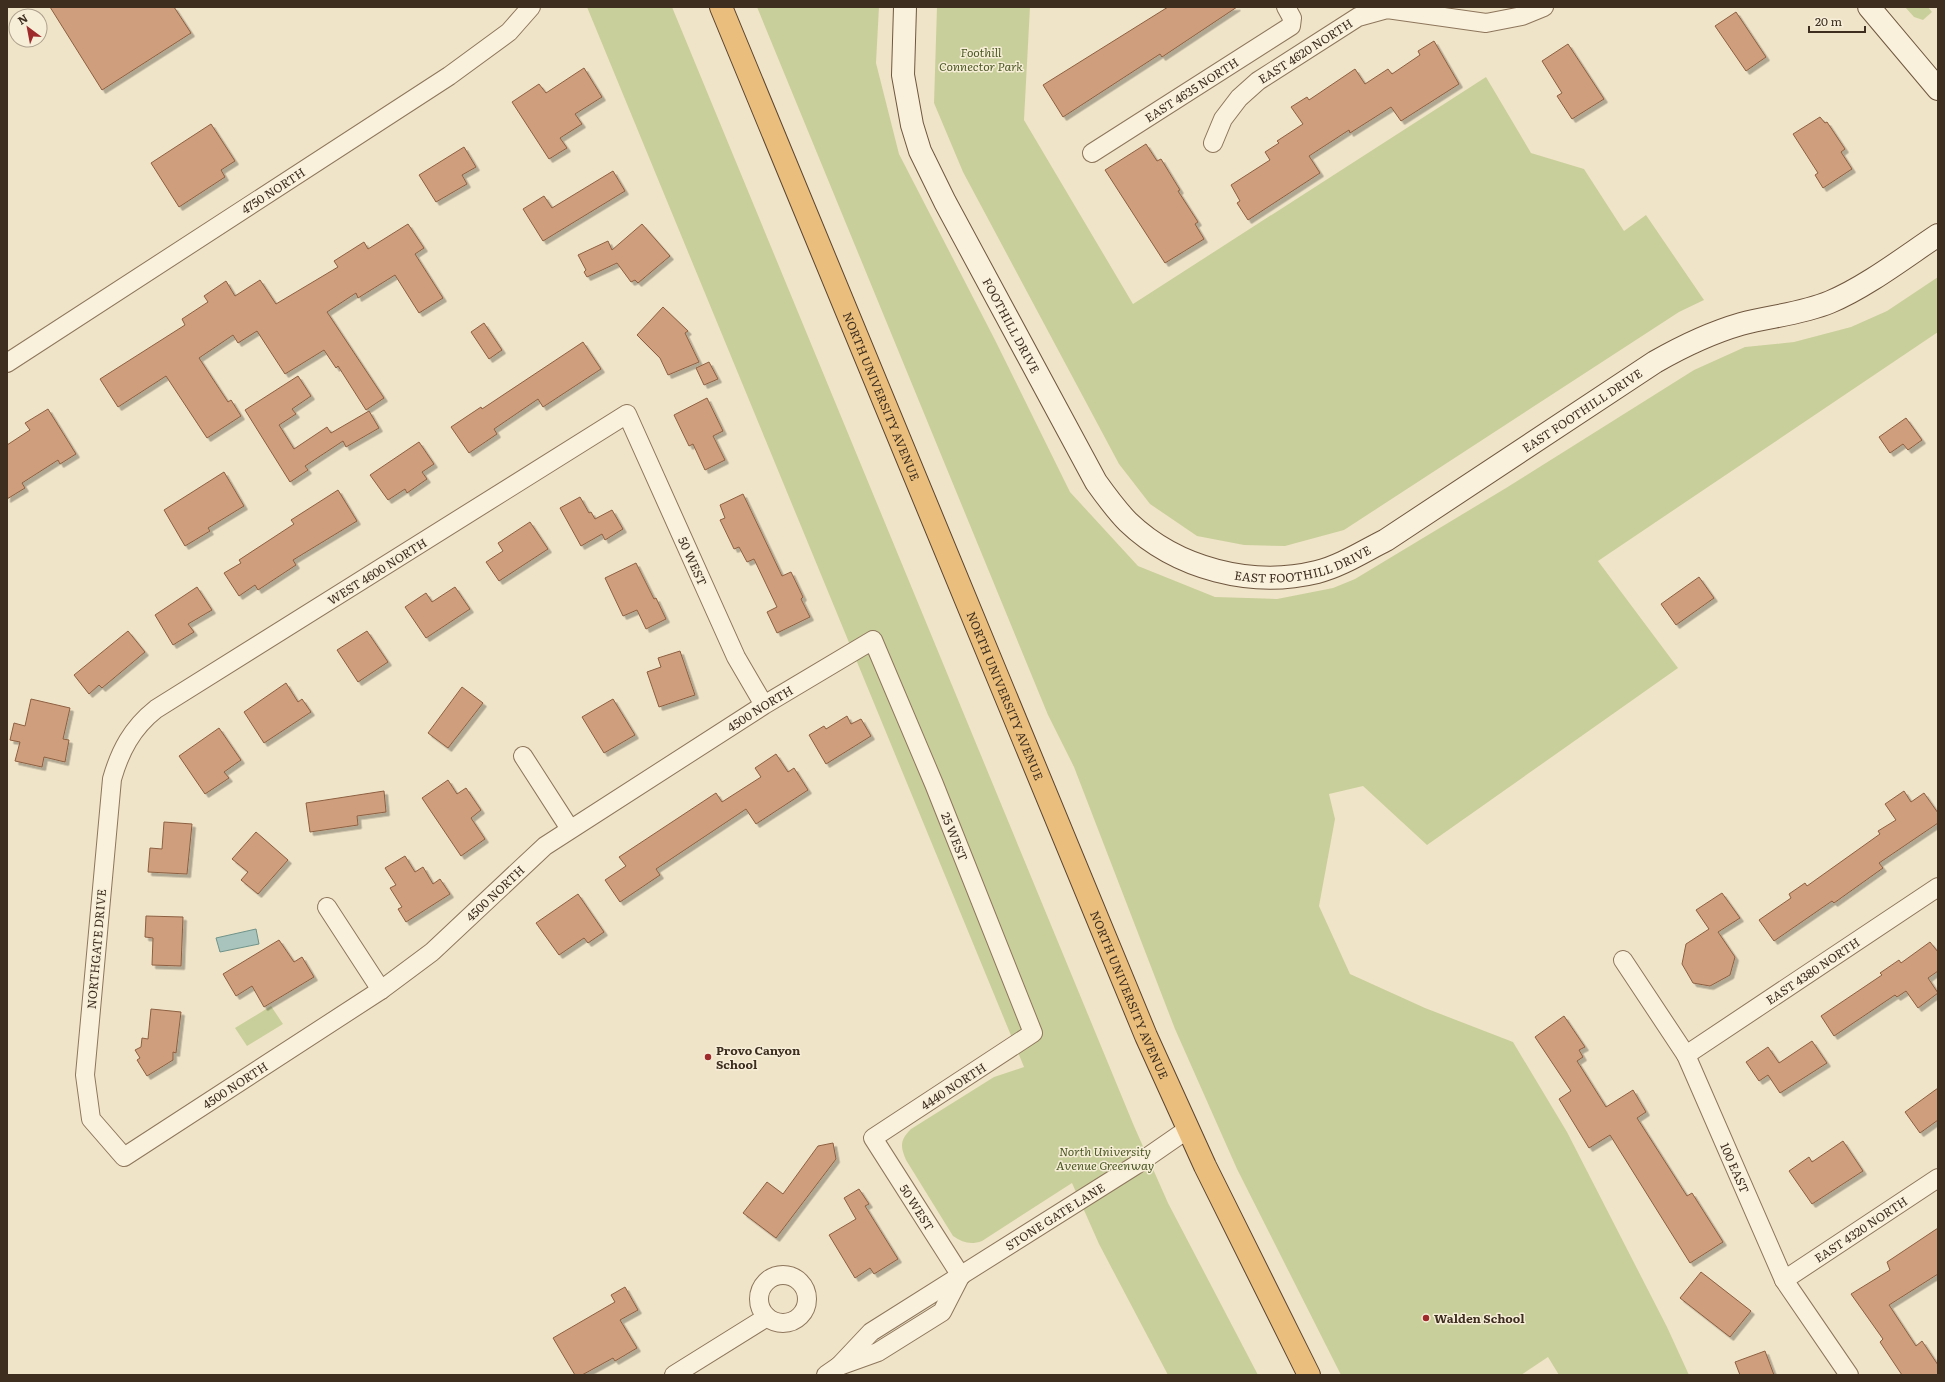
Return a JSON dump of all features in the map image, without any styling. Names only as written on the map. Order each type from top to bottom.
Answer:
[{"type":"highway","name":"NORTH UNIVERSITY AVENUE","points":[[721,7],[1146,1036],[1188,1129],[1309,1375]]},
{"type":"main road","name":"FOOTHILL DRIVE","points":[[905,7],[903,75],[912,125],[920,150],[945,202],[1096,482],[1128,522],[1149,540],[1167,552],[1196,564],[1229,574]]},
{"type":"main road","points":[[1869,7],[1938,89]]},
{"type":"main road","name":"EAST FOOTHILL DRIVE","points":[[1229,574],[1251,578],[1282,578],[1318,572],[1342,563],[1386,540],[1649,366],[1682,346],[1710,334],[1743,324],[1800,312],[1831,302],[1860,286],[1938,235]]},
{"type":"street","name":"4750 NORTH","points":[[7,363],[449,76],[509,32],[531,7]]},
{"type":"street","name":"EAST 4635 NORTH","points":[[1092,153],[1291,26],[1292,18],[1286,7]]},
{"type":"street","name":"EAST 4620 NORTH","points":[[1213,143],[1223,119],[1239,98],[1258,81],[1358,17],[1387,10],[1486,23],[1522,16],[1544,7]]},
{"type":"street","name":"50 WEST","points":[[627,414],[736,657],[764,705]]},
{"type":"street","name":"WEST 4600 NORTH","points":[[132,733],[146,717],[156,709],[627,414]]},
{"type":"street","name":"4500 NORTH","points":[[124,1157],[381,990],[432,952],[545,846],[764,705],[873,640]]},
{"type":"street","name":"25 WEST","points":[[873,640],[934,784],[1033,1033]]},
{"type":"street","name":"NORTHGATE DRIVE","points":[[124,1157],[91,1119],[85,1075],[112,779],[117,759],[132,733]]},
{"type":"street","points":[[523,756],[570,829]]},
{"type":"street","name":"EAST 4380 NORTH","points":[[1686,1055],[1938,887]]},
{"type":"street","points":[[327,907],[381,990]]},
{"type":"street","name":"100 EAST","points":[[1623,960],[1686,1055],[1784,1280],[1849,1375]]},
{"type":"street","name":"4440 NORTH","points":[[873,1138],[1033,1033]]},
{"type":"street","name":"STONE GATE LANE","points":[[833,1371],[871,1332],[961,1276],[1188,1129]]},
{"type":"street","name":"50 WEST","points":[[873,1138],[961,1276]]},
{"type":"street","name":"EAST 4320 NORTH","points":[[1784,1280],[1938,1178]]},
{"type":"street","points":[[674,1375],[766,1317]]},
{"type":"green space","name":"North University Avenue Greenway","points":[[587,7],[672,7],[1134,1126],[1168,1203],[1258,1375],[1168,1375],[1099,1244],[1072,1183],[982,1241],[967,1243],[953,1236],[906,1160],[902,1143],[911,1129],[994,1077],[1024,1067]]},
{"type":"green space","points":[[757,7],[879,7],[876,63],[899,154],[995,340],[1070,492],[1138,566],[1215,597],[1277,599],[1333,588],[1355,579],[1506,488],[1694,370],[1745,347],[1794,342],[1851,327],[1887,311],[1938,277],[1938,332],[1598,561],[1678,668],[1427,845],[1363,786],[1329,794],[1335,819],[1319,906],[1350,974],[1425,1008],[1513,1042],[1567,1132],[1667,1327],[1689,1375],[1559,1375],[1548,1357],[1521,1375],[1341,1375],[1237,1169],[1175,1029],[1074,767],[1048,715]]},
{"type":"green space","name":"Foothill Connector Park","points":[[937,7],[1030,7],[1024,120],[1133,304],[1486,77],[1531,153],[1584,169],[1624,231],[1646,215],[1704,300],[1679,312],[1344,530],[1285,546],[1244,545],[1197,536],[1150,504],[1119,464],[963,172],[934,103]]},
{"type":"green space","points":[[1905,7],[1928,7],[1932,12],[1923,20],[1914,17]]},
{"type":"green space","points":[[271,1006],[283,1024],[247,1046],[235,1028]]},
{"type":"water","points":[[256,929],[259,944],[220,952],[216,938]]},
{"type":"building","points":[[50,7],[174,7],[191,33],[102,90]]},
{"type":"building","points":[[1168,7],[1237,7],[1162,57],[1160,54],[1063,117],[1043,85]]},
{"type":"building","points":[[1736,12],[1766,57],[1746,71],[1715,26]]},
{"type":"building","points":[[1434,41],[1459,84],[1401,121],[1391,107],[1350,133],[1349,130],[1309,156],[1320,173],[1248,220],[1237,203],[1240,201],[1231,185],[1270,160],[1265,152],[1279,143],[1277,141],[1303,124],[1291,107],[1307,97],[1309,100],[1355,69],[1365,84],[1388,69],[1392,74],[1420,55],[1418,51]]},
{"type":"building","points":[[1568,44],[1604,99],[1572,119],[1557,96],[1562,93],[1542,61]]},
{"type":"building","points":[[584,68],[602,97],[575,114],[582,124],[560,138],[567,148],[549,159],[512,102],[539,84],[546,93]]},
{"type":"building","points":[[1820,117],[1825,123],[1827,122],[1845,149],[1841,152],[1852,169],[1823,188],[1815,175],[1818,173],[1793,134]]},
{"type":"building","points":[[211,124],[235,161],[221,170],[225,177],[179,207],[151,163]]},
{"type":"building","points":[[1146,144],[1157,161],[1161,159],[1180,190],[1178,191],[1198,222],[1195,224],[1204,239],[1165,263],[1105,170]]},
{"type":"building","points":[[464,147],[476,167],[462,175],[467,184],[436,202],[419,175]]},
{"type":"building","points":[[613,171],[625,191],[543,241],[523,209],[544,196],[552,208]]},
{"type":"building","points":[[408,224],[424,248],[415,254],[443,298],[419,313],[395,275],[358,298],[356,293],[327,312],[384,398],[366,410],[338,366],[336,368],[324,350],[285,374],[257,331],[238,343],[233,335],[199,358],[228,402],[231,400],[241,416],[207,438],[166,376],[118,407],[100,379],[185,325],[182,319],[208,302],[204,296],[226,281],[235,296],[260,280],[276,304],[338,267],[334,261],[364,242],[368,249]]},
{"type":"building","points":[[642,224],[670,256],[638,283],[635,280],[631,282],[617,263],[587,277],[584,272],[586,270],[578,255],[608,241],[612,250]]},
{"type":"building","points":[[663,307],[688,331],[685,333],[699,362],[668,375],[660,358],[637,335]]},
{"type":"building","points":[[484,323],[502,350],[489,359],[471,332]]},
{"type":"building","points":[[583,342],[601,369],[543,407],[538,399],[494,429],[497,434],[469,453],[451,427],[481,407],[482,409]]},
{"type":"building","points":[[709,362],[718,379],[704,385],[696,368]]},
{"type":"building","points":[[298,376],[311,396],[292,409],[296,414],[279,425],[294,449],[327,427],[331,433],[369,411],[379,428],[346,447],[343,441],[305,466],[308,470],[290,482],[245,410]]},
{"type":"building","points":[[707,398],[723,431],[713,436],[725,460],[705,470],[693,444],[689,446],[674,415]]},
{"type":"building","points":[[48,409],[76,454],[60,464],[58,460],[22,483],[25,488],[7,499],[7,445],[30,430],[25,423]]},
{"type":"building","points":[[1906,418],[1922,440],[1908,450],[1903,444],[1890,453],[1879,437]]},
{"type":"building","points":[[419,442],[434,464],[422,472],[427,479],[407,493],[405,489],[388,500],[370,475]]},
{"type":"building","points":[[224,472],[244,506],[208,528],[210,531],[185,546],[164,510]]},
{"type":"building","points":[[338,490],[357,521],[293,560],[296,565],[258,590],[255,585],[239,596],[224,573],[241,563],[239,560],[294,524],[291,520]]},
{"type":"building","points":[[743,494],[782,576],[791,572],[803,597],[801,599],[810,617],[777,633],[767,612],[777,607],[754,559],[747,562],[739,547],[734,549],[720,520],[725,518],[720,505]]},
{"type":"building","points":[[580,497],[589,513],[591,512],[595,519],[612,510],[623,529],[605,540],[602,534],[581,546],[560,508]]},
{"type":"building","points":[[530,522],[548,549],[499,581],[486,562],[503,551],[498,543]]},
{"type":"building","points":[[636,563],[666,619],[646,629],[637,610],[623,616],[605,578]]},
{"type":"building","points":[[1699,577],[1714,598],[1676,625],[1661,604]]},
{"type":"building","points":[[197,587],[212,610],[188,624],[194,632],[173,645],[155,615]]},
{"type":"building","points":[[455,587],[470,609],[426,638],[405,607],[426,593],[432,602]]},
{"type":"building","points":[[128,631],[145,652],[102,688],[99,685],[89,694],[74,675]]},
{"type":"building","points":[[367,631],[388,662],[358,682],[337,650]]},
{"type":"building","points":[[680,651],[695,695],[659,707],[647,672],[661,667],[658,658]]},
{"type":"building","points":[[286,683],[298,702],[302,699],[311,712],[264,743],[244,712]]},
{"type":"building","points":[[462,687],[483,703],[448,748],[428,733]]},
{"type":"building","points":[[31,699],[70,708],[63,739],[69,740],[65,762],[44,757],[42,767],[15,761],[20,742],[10,740],[14,723],[25,726]]},
{"type":"building","points":[[613,699],[635,735],[604,753],[582,717]]},
{"type":"building","points":[[847,716],[851,724],[861,719],[871,736],[826,764],[809,735],[824,726],[826,729]]},
{"type":"building","points":[[219,728],[241,760],[224,772],[229,778],[205,794],[179,756]]},
{"type":"building","points":[[776,754],[788,772],[794,768],[808,790],[756,824],[746,809],[656,869],[660,875],[620,902],[605,880],[626,866],[619,857],[716,793],[722,802],[761,777],[755,768]]},
{"type":"building","points":[[448,780],[457,794],[466,788],[481,810],[471,818],[485,839],[461,856],[422,798]]},
{"type":"building","points":[[384,791],[386,812],[357,816],[358,825],[310,832],[306,803]]},
{"type":"building","points":[[1904,791],[1911,802],[1924,793],[1938,813],[1938,823],[1879,863],[1883,868],[1834,903],[1832,901],[1774,941],[1759,920],[1791,898],[1789,894],[1805,883],[1807,886],[1880,834],[1878,831],[1896,820],[1885,804]]},
{"type":"building","points":[[164,822],[192,824],[187,874],[148,872],[150,848],[162,849]]},
{"type":"building","points":[[256,832],[288,860],[258,894],[241,880],[248,872],[232,859]]},
{"type":"building","points":[[405,856],[415,872],[423,867],[433,884],[440,879],[450,894],[406,922],[398,909],[402,907],[390,888],[396,885],[385,868]]},
{"type":"building","points":[[1722,893],[1740,918],[1718,932],[1735,957],[1730,975],[1710,986],[1693,983],[1682,964],[1686,944],[1709,929],[1696,910]]},
{"type":"building","points":[[578,894],[604,932],[588,943],[584,938],[559,955],[536,923]]},
{"type":"building","points":[[146,916],[183,917],[181,966],[152,965],[153,938],[145,937]]},
{"type":"building","points":[[279,940],[294,962],[302,957],[314,977],[264,1007],[252,986],[236,996],[223,974]]},
{"type":"building","points":[[1930,942],[1938,952],[1938,971],[1928,978],[1938,993],[1918,1008],[1906,991],[1897,997],[1895,995],[1834,1036],[1821,1016],[1882,975],[1880,973],[1899,960],[1901,963]]},
{"type":"building","points":[[151,1009],[181,1012],[176,1053],[173,1052],[173,1060],[147,1076],[137,1060],[140,1058],[135,1050],[141,1047],[142,1038],[148,1039]]},
{"type":"building","points":[[1564,1016],[1585,1047],[1579,1050],[1583,1057],[1577,1061],[1606,1107],[1633,1090],[1646,1112],[1637,1118],[1687,1196],[1692,1193],[1723,1242],[1690,1263],[1610,1135],[1589,1148],[1559,1099],[1571,1091],[1535,1037]]},
{"type":"building","points":[[1812,1041],[1827,1063],[1780,1093],[1768,1075],[1759,1081],[1746,1062],[1768,1047],[1779,1063]]},
{"type":"building","points":[[1938,1088],[1938,1120],[1920,1133],[1905,1112]]},
{"type":"building","points":[[1843,1141],[1863,1171],[1812,1204],[1789,1171],[1809,1157],[1812,1162]]},
{"type":"building","points":[[833,1143],[836,1159],[776,1238],[743,1213],[767,1182],[783,1194],[818,1146]]},
{"type":"building","points":[[859,1189],[869,1204],[865,1206],[898,1259],[874,1274],[870,1268],[855,1278],[829,1235],[856,1219],[844,1198]]},
{"type":"building","points":[[1938,1228],[1938,1274],[1889,1305],[1916,1346],[1922,1341],[1938,1365],[1938,1375],[1902,1375],[1880,1342],[1883,1339],[1851,1294],[1890,1270],[1887,1262]]},
{"type":"building","points":[[1701,1272],[1751,1311],[1730,1337],[1680,1298]]},
{"type":"building","points":[[625,1287],[638,1310],[620,1320],[637,1348],[615,1361],[613,1358],[582,1375],[575,1375],[553,1338],[615,1302],[611,1295]]},
{"type":"building","points":[[1765,1351],[1774,1375],[1740,1375],[1735,1362]]},
{"type":"place","name":"Provo Canyon School","points":[[708,1057]]},
{"type":"place","name":"Walden School","points":[[1426,1318]]}]
